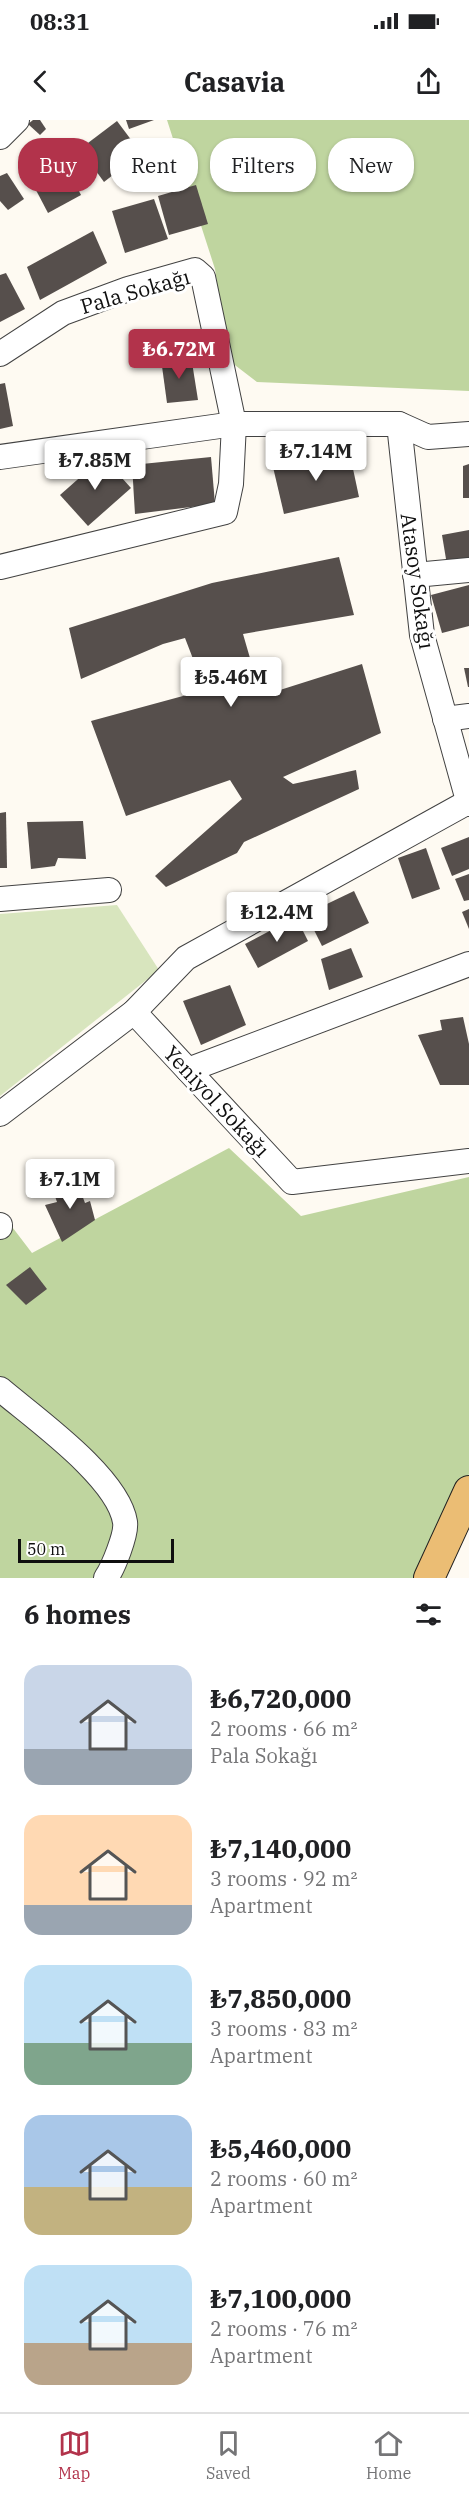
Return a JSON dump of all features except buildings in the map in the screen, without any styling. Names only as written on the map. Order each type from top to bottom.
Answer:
[{"type":"main road","points":[[429,1578],[469,1491]]},
{"type":"street","points":[[0,137],[17,120]]},
{"type":"street","name":"Pala Sokağı","points":[[0,354],[63,313],[128,289],[195,270],[203,277],[234,424]]},
{"type":"street","points":[[0,567],[225,512],[231,484],[234,424]]},
{"type":"street","points":[[0,458],[234,424],[399,424],[428,437],[469,434]]},
{"type":"street","name":"Atasoy Sokağı","points":[[399,424],[422,635],[469,803]]},
{"type":"street","points":[[415,575],[469,570]]},
{"type":"street","points":[[445,718],[469,716]]},
{"type":"street","points":[[0,1114],[134,1012],[186,958],[469,803]]},
{"type":"street","points":[[0,899],[109,890]]},
{"type":"street","points":[[188,1070],[469,964]]},
{"type":"street","name":"Yeniyol Sokağı","points":[[134,1012],[292,1182],[469,1161]]},
{"type":"street","points":[[0,1389],[69,1446],[112,1490],[125,1523],[114,1566],[106,1578]]},
{"type":"green space","points":[[167,120],[469,120],[469,391],[257,382],[227,359],[215,269],[190,192],[198,192],[198,138],[173,138]]},
{"type":"green space","points":[[117,905],[159,970],[0,1096],[0,914]]},
{"type":"green space","points":[[229,1148],[301,1216],[469,1177],[469,1474],[416,1578],[0,1578],[0,1220],[3,1215],[32,1253]]}]
